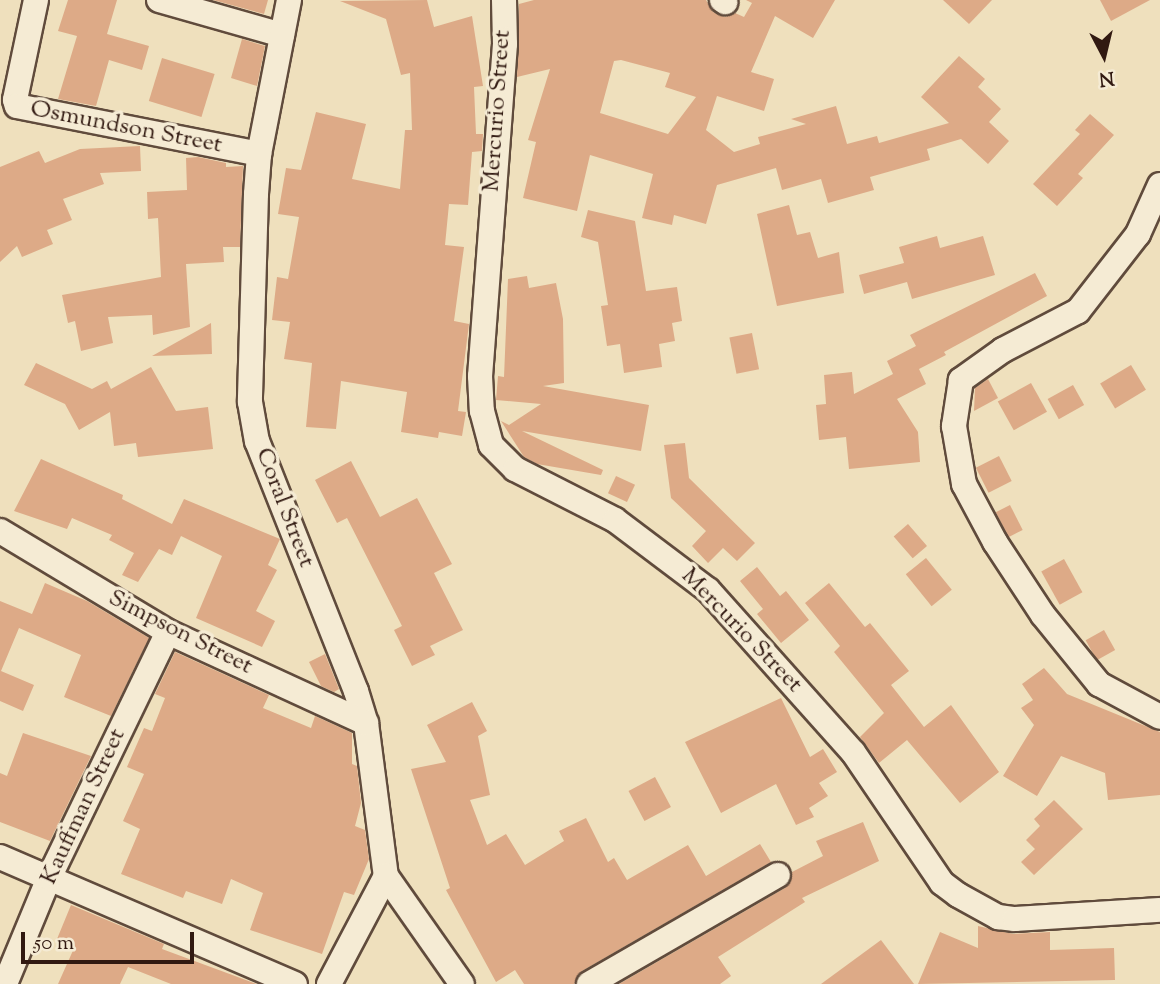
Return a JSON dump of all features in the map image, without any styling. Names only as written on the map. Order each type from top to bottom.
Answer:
[{"type":"street","name":"Osmundson Street","points":[[36,0],[15,100],[17,106],[259,154]]},
{"type":"street","points":[[159,0],[282,35]]},
{"type":"street","name":"Coral Street","points":[[289,0],[259,154],[250,402],[257,441],[366,723],[387,876],[462,984]]},
{"type":"street","name":"Mercurio Street","points":[[504,0],[505,44],[480,376],[482,411],[491,445],[515,469],[615,520],[708,590],[853,752],[942,883],[958,895],[998,917],[1015,919],[1160,910]]},
{"type":"street","points":[[1160,186],[1138,234],[1078,311],[1003,350],[961,380],[954,426],[964,484],[995,542],[1043,615],[1099,684],[1160,717]]},
{"type":"street","name":"Simpson Street","points":[[0,531],[168,632],[366,723]]},
{"type":"street","name":"Kauffman Street","points":[[5,984],[49,878],[168,632]]},
{"type":"street","points":[[0,858],[295,984]]},
{"type":"street","points":[[589,984],[778,875]]},
{"type":"street","points":[[329,984],[387,876]]},
{"type":"building","points":[[68,0],[117,0],[107,34],[149,46],[142,70],[109,60],[96,106],[58,99],[77,36],[58,31]]},
{"type":"building","points":[[213,0],[268,0],[264,14]]},
{"type":"building","points":[[427,0],[434,27],[472,16],[483,86],[474,87],[476,134],[483,134],[482,151],[472,152],[468,205],[449,204],[445,245],[464,247],[454,321],[469,324],[458,411],[466,412],[462,436],[439,432],[438,438],[401,432],[407,392],[341,381],[336,429],[306,427],[312,363],[284,359],[290,322],[272,320],[277,277],[288,279],[299,217],[278,214],[286,168],[301,170],[316,112],[366,124],[352,179],[400,189],[405,130],[412,130],[410,73],[401,75],[386,19],[340,1]]},
{"type":"building","points":[[534,0],[706,0],[713,12],[725,17],[735,13],[744,17],[752,3],[746,0],[835,0],[813,38],[775,16],[751,72],[774,79],[764,111],[717,96],[706,130],[734,152],[760,144],[758,137],[806,124],[791,119],[836,106],[847,144],[877,136],[879,143],[949,123],[921,97],[959,56],[985,79],[978,87],[1001,109],[989,122],[1009,141],[988,164],[961,139],[927,149],[930,160],[870,177],[874,190],[828,203],[821,179],[782,190],[776,168],[717,185],[706,224],[674,215],[672,225],[642,218],[653,174],[590,155],[577,211],[523,198],[536,142],[528,140],[550,69],[517,77],[519,4]],"holes":[[[621,60],[670,73],[665,87],[696,97],[668,134],[600,113],[614,61]]]},
{"type":"building","points":[[943,0],[992,0],[969,24]]},
{"type":"building","points":[[1100,0],[1150,0],[1111,21]]},
{"type":"building","points":[[242,39],[265,46],[257,86],[231,78]]},
{"type":"building","points":[[162,58],[215,74],[201,117],[149,101]]},
{"type":"building","points":[[1090,114],[1114,135],[1078,174],[1083,178],[1057,206],[1033,184],[1080,134],[1075,130]]},
{"type":"building","points":[[140,146],[141,171],[100,173],[104,184],[63,199],[72,220],[47,230],[53,244],[22,257],[17,246],[0,262],[0,167],[39,151],[45,163],[80,149]]},
{"type":"building","points":[[198,157],[226,163],[226,167],[243,166],[240,247],[223,247],[224,262],[186,264],[190,327],[153,335],[152,315],[108,317],[113,343],[81,351],[75,321],[68,323],[62,295],[161,277],[158,218],[148,219],[147,192],[187,190],[186,158]]},
{"type":"building","points":[[789,205],[797,235],[810,232],[818,258],[839,252],[844,293],[777,306],[757,214]]},
{"type":"building","points":[[588,210],[635,221],[646,291],[677,287],[682,321],[672,323],[675,341],[659,344],[662,367],[624,373],[620,344],[607,346],[601,306],[608,305],[598,242],[581,237]]},
{"type":"building","points":[[937,236],[940,248],[983,236],[995,275],[912,299],[907,282],[864,294],[859,275],[904,263],[899,247]]},
{"type":"building","points":[[1035,273],[1047,296],[944,352],[946,355],[919,369],[926,384],[897,399],[918,432],[920,462],[849,469],[846,437],[819,440],[816,405],[826,404],[824,375],[852,372],[854,394],[893,374],[887,361],[916,346],[910,335]]},
{"type":"building","points":[[527,276],[529,288],[556,283],[563,319],[564,383],[543,386],[649,405],[641,451],[522,431],[603,470],[601,475],[537,464],[524,457],[501,421],[509,425],[541,404],[496,400],[498,376],[504,377],[508,279]]},
{"type":"building","points":[[211,323],[212,354],[152,356]]},
{"type":"building","points":[[752,333],[759,369],[736,374],[729,337]]},
{"type":"building","points":[[36,363],[92,389],[107,381],[111,389],[151,367],[176,411],[208,407],[213,449],[138,457],[136,443],[114,446],[110,412],[79,430],[65,404],[24,385]]},
{"type":"building","points":[[1131,365],[1146,390],[1115,408],[1100,384]]},
{"type":"building","points":[[988,379],[998,398],[974,411],[975,388]]},
{"type":"building","points":[[1031,383],[1047,412],[1014,430],[998,401]]},
{"type":"building","points":[[1073,385],[1084,405],[1059,419],[1048,399]]},
{"type":"building","points":[[685,443],[689,478],[755,543],[737,561],[723,548],[708,563],[692,546],[706,531],[671,498],[664,445]]},
{"type":"building","points":[[999,456],[1012,481],[989,493],[976,468]]},
{"type":"building","points":[[41,459],[123,495],[122,499],[172,524],[184,499],[280,539],[268,565],[277,570],[256,611],[275,621],[262,647],[196,618],[222,556],[181,536],[172,555],[159,549],[138,582],[122,575],[134,553],[109,540],[112,535],[72,518],[67,529],[14,511]]},
{"type":"building","points":[[351,461],[380,517],[417,498],[452,564],[434,573],[463,630],[430,646],[435,655],[412,666],[394,630],[402,626],[347,518],[337,523],[315,480]]},
{"type":"building","points":[[616,476],[635,485],[627,502],[608,493]]},
{"type":"building","points":[[1010,505],[1023,530],[1008,537],[996,512]]},
{"type":"building","points":[[908,524],[927,546],[913,558],[894,536]]},
{"type":"building","points":[[926,558],[952,590],[932,606],[906,574]]},
{"type":"building","points":[[1064,559],[1082,592],[1060,605],[1041,572]]},
{"type":"building","points":[[757,567],[780,596],[786,591],[809,620],[781,643],[757,614],[763,609],[740,581]]},
{"type":"building","points":[[45,583],[87,601],[149,638],[111,716],[64,697],[81,655],[19,628],[1,671],[34,685],[23,711],[0,701],[0,601],[32,614]]},
{"type":"building","points":[[829,583],[865,627],[870,623],[909,671],[891,685],[924,727],[951,705],[999,772],[960,803],[907,740],[879,763],[860,737],[884,713],[834,652],[840,646],[805,603]]},
{"type":"building","points":[[1104,630],[1115,650],[1097,660],[1086,640]]},
{"type":"building","points":[[175,652],[269,695],[263,708],[311,728],[315,716],[352,733],[352,764],[357,766],[361,803],[355,826],[365,830],[369,859],[354,895],[344,892],[322,954],[250,930],[263,893],[231,879],[222,904],[186,891],[183,898],[121,874],[140,829],[123,821],[144,774],[127,767],[144,728],[152,731],[165,698],[155,694]]},
{"type":"building","points":[[325,654],[339,689],[334,692],[321,686],[309,662]]},
{"type":"building","points":[[1044,668],[1067,694],[1160,732],[1160,795],[1108,800],[1105,773],[1061,756],[1037,796],[1003,776],[1034,725],[1021,708],[1033,700],[1022,684]]},
{"type":"building","points":[[781,698],[810,757],[823,749],[837,772],[819,783],[828,796],[809,808],[814,817],[796,825],[776,784],[721,813],[685,742]]},
{"type":"building","points":[[472,702],[487,731],[478,736],[490,795],[470,800],[487,845],[506,834],[525,865],[564,841],[559,831],[586,818],[608,862],[614,858],[627,880],[688,845],[706,876],[760,844],[771,862],[582,971],[574,984],[524,984],[515,970],[496,982],[446,890],[450,888],[411,769],[446,762],[427,725]]},
{"type":"building","points":[[23,733],[91,756],[50,841],[0,822],[0,773],[7,776]]},
{"type":"building","points":[[655,777],[671,807],[644,821],[629,791]]},
{"type":"building","points":[[1054,800],[1083,829],[1034,875],[1021,862],[1035,849],[1026,840],[1040,826],[1034,819]]},
{"type":"building","points":[[863,822],[879,861],[802,898],[805,902],[718,957],[731,976],[720,984],[619,984],[785,888],[792,872],[823,856],[816,841]]},
{"type":"building","points":[[71,905],[164,944],[162,949],[257,984],[171,984],[128,967],[120,984],[58,984],[75,946],[57,939]]},
{"type":"building","points":[[978,926],[1013,934],[1050,932],[1050,950],[1114,948],[1115,980],[918,984],[940,932],[978,948]]},
{"type":"building","points":[[881,940],[914,984],[821,984]]}]
